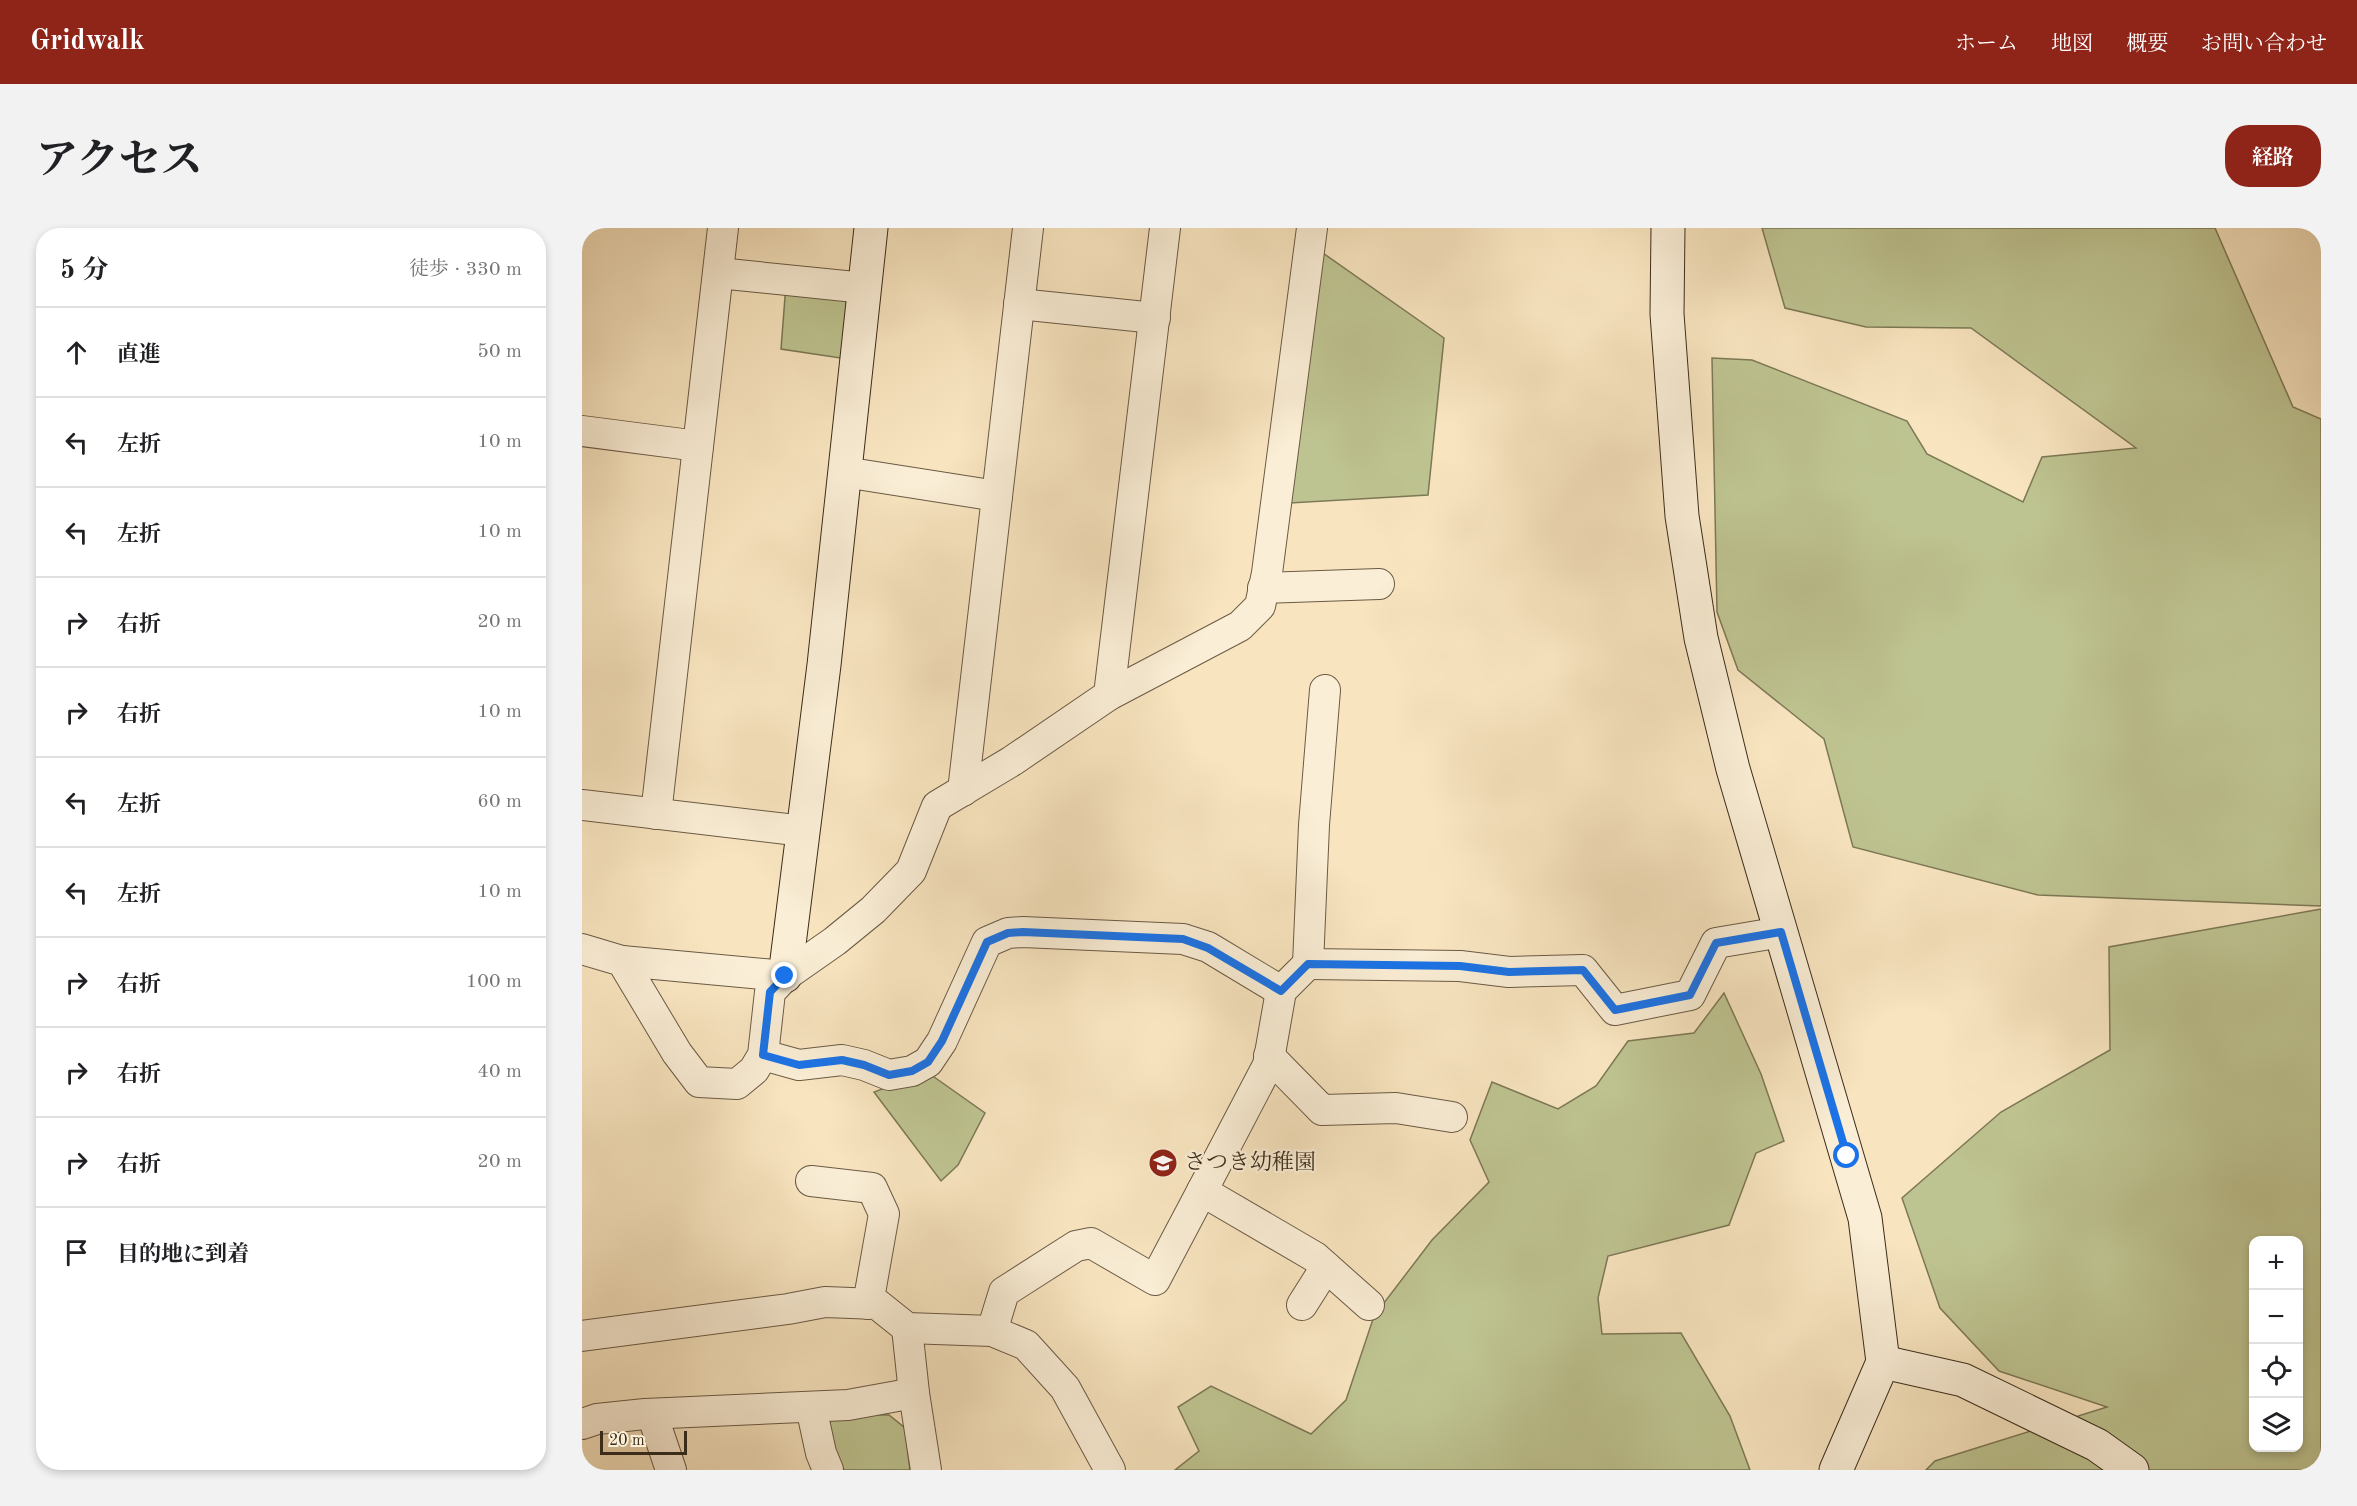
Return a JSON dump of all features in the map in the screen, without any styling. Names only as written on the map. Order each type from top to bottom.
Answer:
[{"type":"street","points":[[656,813],[723,228]]},
{"type":"street","points":[[785,976],[824,665],[871,228]]},
{"type":"street","points":[[963,791],[1028,228]]},
{"type":"street","points":[[1109,695],[1165,228]]},
{"type":"street","points":[[622,961],[676,1053],[699,1082],[737,1084],[754,1070],[763,1055],[770,992],[785,976],[835,941],[865,916],[911,871],[937,806],[1041,742],[1109,695],[1240,626],[1260,606],[1312,228]]},
{"type":"street","points":[[1668,228],[1666,314],[1682,516],[1701,638],[1733,769],[1865,1218],[1883,1362],[1836,1470]]},
{"type":"street","points":[[718,273],[865,288]]},
{"type":"street","points":[[1019,304],[1155,318]]},
{"type":"street","points":[[582,431],[698,446]]},
{"type":"street","points":[[844,472],[997,496]]},
{"type":"street","points":[[1263,588],[1379,584]]},
{"type":"street","points":[[992,1331],[1004,1292],[1077,1246],[1091,1244],[1155,1280],[1268,1065],[1281,991],[1308,964],[1314,825],[1325,690]]},
{"type":"street","points":[[582,805],[804,831]]},
{"type":"street","points":[[1308,964],[1460,966],[1509,972],[1583,970],[1615,1010],[1690,995],[1716,943],[1781,932]]},
{"type":"street","points":[[763,1055],[799,1065],[842,1060],[864,1065],[889,1075],[912,1071],[928,1062],[942,1041],[987,942],[1008,933],[1183,939],[1208,948],[1281,991]]},
{"type":"street","points":[[582,950],[622,961],[785,976]]},
{"type":"street","points":[[1269,1056],[1322,1110],[1396,1108],[1452,1118]]},
{"type":"street","points":[[811,1181],[872,1188],[880,1205],[884,1214],[868,1304]]},
{"type":"street","points":[[1202,1191],[1315,1257],[1369,1305]]},
{"type":"street","points":[[1302,1305],[1326,1267]]},
{"type":"street","points":[[582,1336],[788,1309],[825,1302],[877,1304],[907,1328],[992,1331],[1026,1345],[1065,1388],[1110,1470]]},
{"type":"street","points":[[907,1328],[926,1470]]},
{"type":"street","points":[[1883,1362],[1963,1380],[2097,1445],[2132,1470]]},
{"type":"street","points":[[582,1424],[597,1419],[652,1414],[848,1406],[914,1393]]},
{"type":"street","points":[[812,1407],[821,1454],[828,1470]]},
{"type":"street","points":[[652,1414],[671,1470]]},
{"type":"green space","points":[[1762,228],[2215,228],[2293,407],[2321,419],[2321,906],[2038,895],[1853,847],[1824,739],[1738,670],[1717,612],[1712,358],[1752,360],[1907,421],[1927,454],[2023,502],[2042,457],[2136,448],[1971,328],[1866,327],[1785,308]]},
{"type":"green space","points":[[1320,251],[1444,338],[1428,495],[1290,503]]},
{"type":"green space","points":[[786,284],[855,293],[847,359],[781,349]]},
{"type":"green space","points":[[2321,909],[2321,1470],[1926,1470],[1935,1461],[2107,1407],[1999,1371],[1940,1308],[1902,1198],[2001,1112],[2110,1050],[2109,947]]},
{"type":"green space","points":[[1724,993],[1761,1074],[1784,1141],[1756,1153],[1729,1225],[1608,1256],[1598,1298],[1602,1334],[1681,1333],[1730,1416],[1750,1470],[1175,1470],[1199,1451],[1178,1407],[1211,1386],[1311,1434],[1346,1400],[1374,1316],[1432,1240],[1489,1182],[1470,1140],[1492,1082],[1558,1109],[1596,1086],[1628,1041],[1694,1033]]},
{"type":"green space","points":[[927,1072],[985,1113],[958,1165],[941,1181],[874,1092]]},
{"type":"green space","points":[[835,1414],[889,1415],[905,1428],[910,1470],[844,1470],[825,1430]]},
{"type":"place","name":"さつき幼稚園","points":[[1163,1163]]},
{"type":"route","points":[[785,976],[770,992],[763,1055],[799,1065],[842,1060],[864,1065],[889,1075],[912,1071],[928,1062],[942,1041],[987,942],[1008,933],[1183,939],[1208,948],[1281,991],[1308,964],[1460,966],[1509,972],[1583,970],[1615,1010],[1690,995],[1716,943],[1781,932],[1847,1156]]}]
